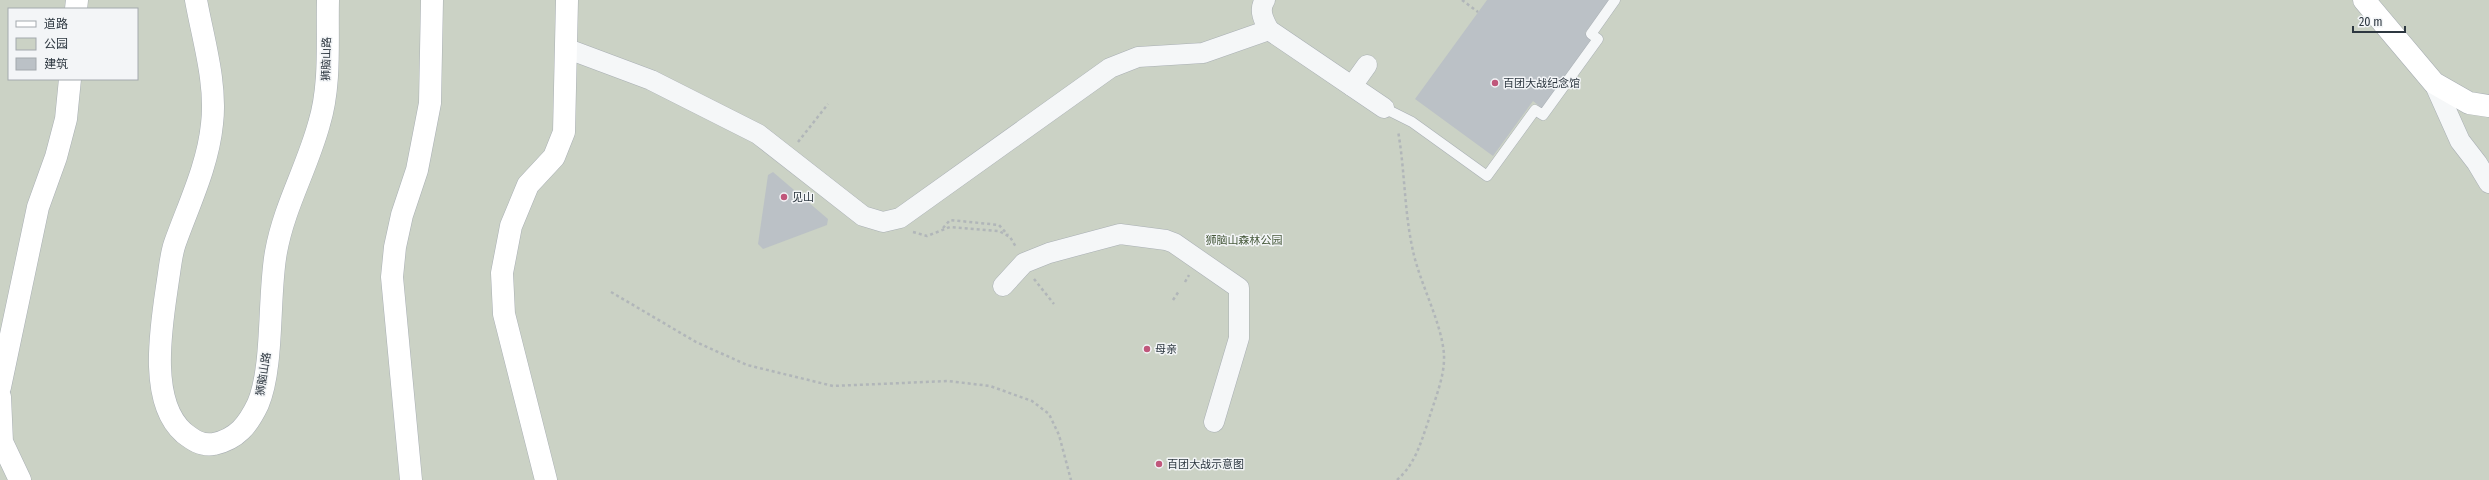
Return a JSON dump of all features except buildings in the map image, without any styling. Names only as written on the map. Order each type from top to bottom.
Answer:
[{"type":"street","name":"狮脑山路","points":[[196,0],[212,98],[212,127],[194,197],[174,245],[161,336],[160,362],[162,386],[168,409],[178,427],[196,443],[211,445],[238,434],[258,402],[265,377],[271,293],[281,226],[313,144],[326,95],[328,0]]},
{"type":"street","points":[[411,480],[392,276],[395,247],[402,215],[417,170],[430,103],[432,0]]},
{"type":"street","points":[[546,480],[504,314],[502,272],[511,226],[528,185],[554,157],[564,132],[568,49],[567,0]]},
{"type":"street","points":[[1265,0],[1261,4],[1262,17],[1269,30],[1384,108]]},
{"type":"street","points":[[2364,0],[2434,83],[2460,141],[2477,163],[2489,183]]},
{"type":"street","points":[[568,49],[651,80],[758,134],[863,216],[883,222],[900,218],[1110,68],[1138,57],[1202,53],[1269,30]]},
{"type":"street","points":[[1352,86],[1367,65]]},
{"type":"street","points":[[0,387],[38,207],[56,158],[66,119],[70,80]]},
{"type":"street","points":[[2434,83],[2469,103],[2489,106]]},
{"type":"street","points":[[1003,286],[1024,263],[1049,253],[1120,234],[1166,240],[1181,247],[1239,288],[1240,338],[1214,422]]},
{"type":"street","points":[[0,397],[2,442],[20,480]]},
{"type":"lane","points":[[1384,108],[1412,122],[1487,176],[1536,110],[1543,115],[1598,39],[1591,34],[1616,0]]},
{"type":"path","points":[[1462,0],[1478,12]]},
{"type":"path","points":[[786,156],[828,104]]},
{"type":"path","points":[[1384,108],[1397,128],[1404,165],[1412,249],[1420,280],[1441,338],[1444,355],[1443,369],[1438,388],[1416,459],[1397,480]]},
{"type":"path","points":[[943,228],[950,220],[972,221],[999,225],[1010,236]]},
{"type":"path","points":[[950,227],[999,231]]},
{"type":"path","points":[[1185,282],[1190,275]]},
{"type":"path","points":[[1031,276],[1054,304]]},
{"type":"path","points":[[1173,300],[1179,291]]},
{"type":"path","points":[[611,292],[696,342],[747,365],[833,386],[948,381],[990,386],[1032,401],[1049,414],[1058,435],[1071,480]]},
{"type":"green space","name":"狮脑山森林公园","points":[[0,0],[2489,0],[2489,480],[0,480]]},
{"type":"place","name":"百团大战纪念馆","points":[[1495,83]]},
{"type":"place","name":"见山","points":[[784,197]]},
{"type":"place","name":"母亲","points":[[1147,349]]},
{"type":"place","name":"百团大战示意图","points":[[1159,464]]}]
